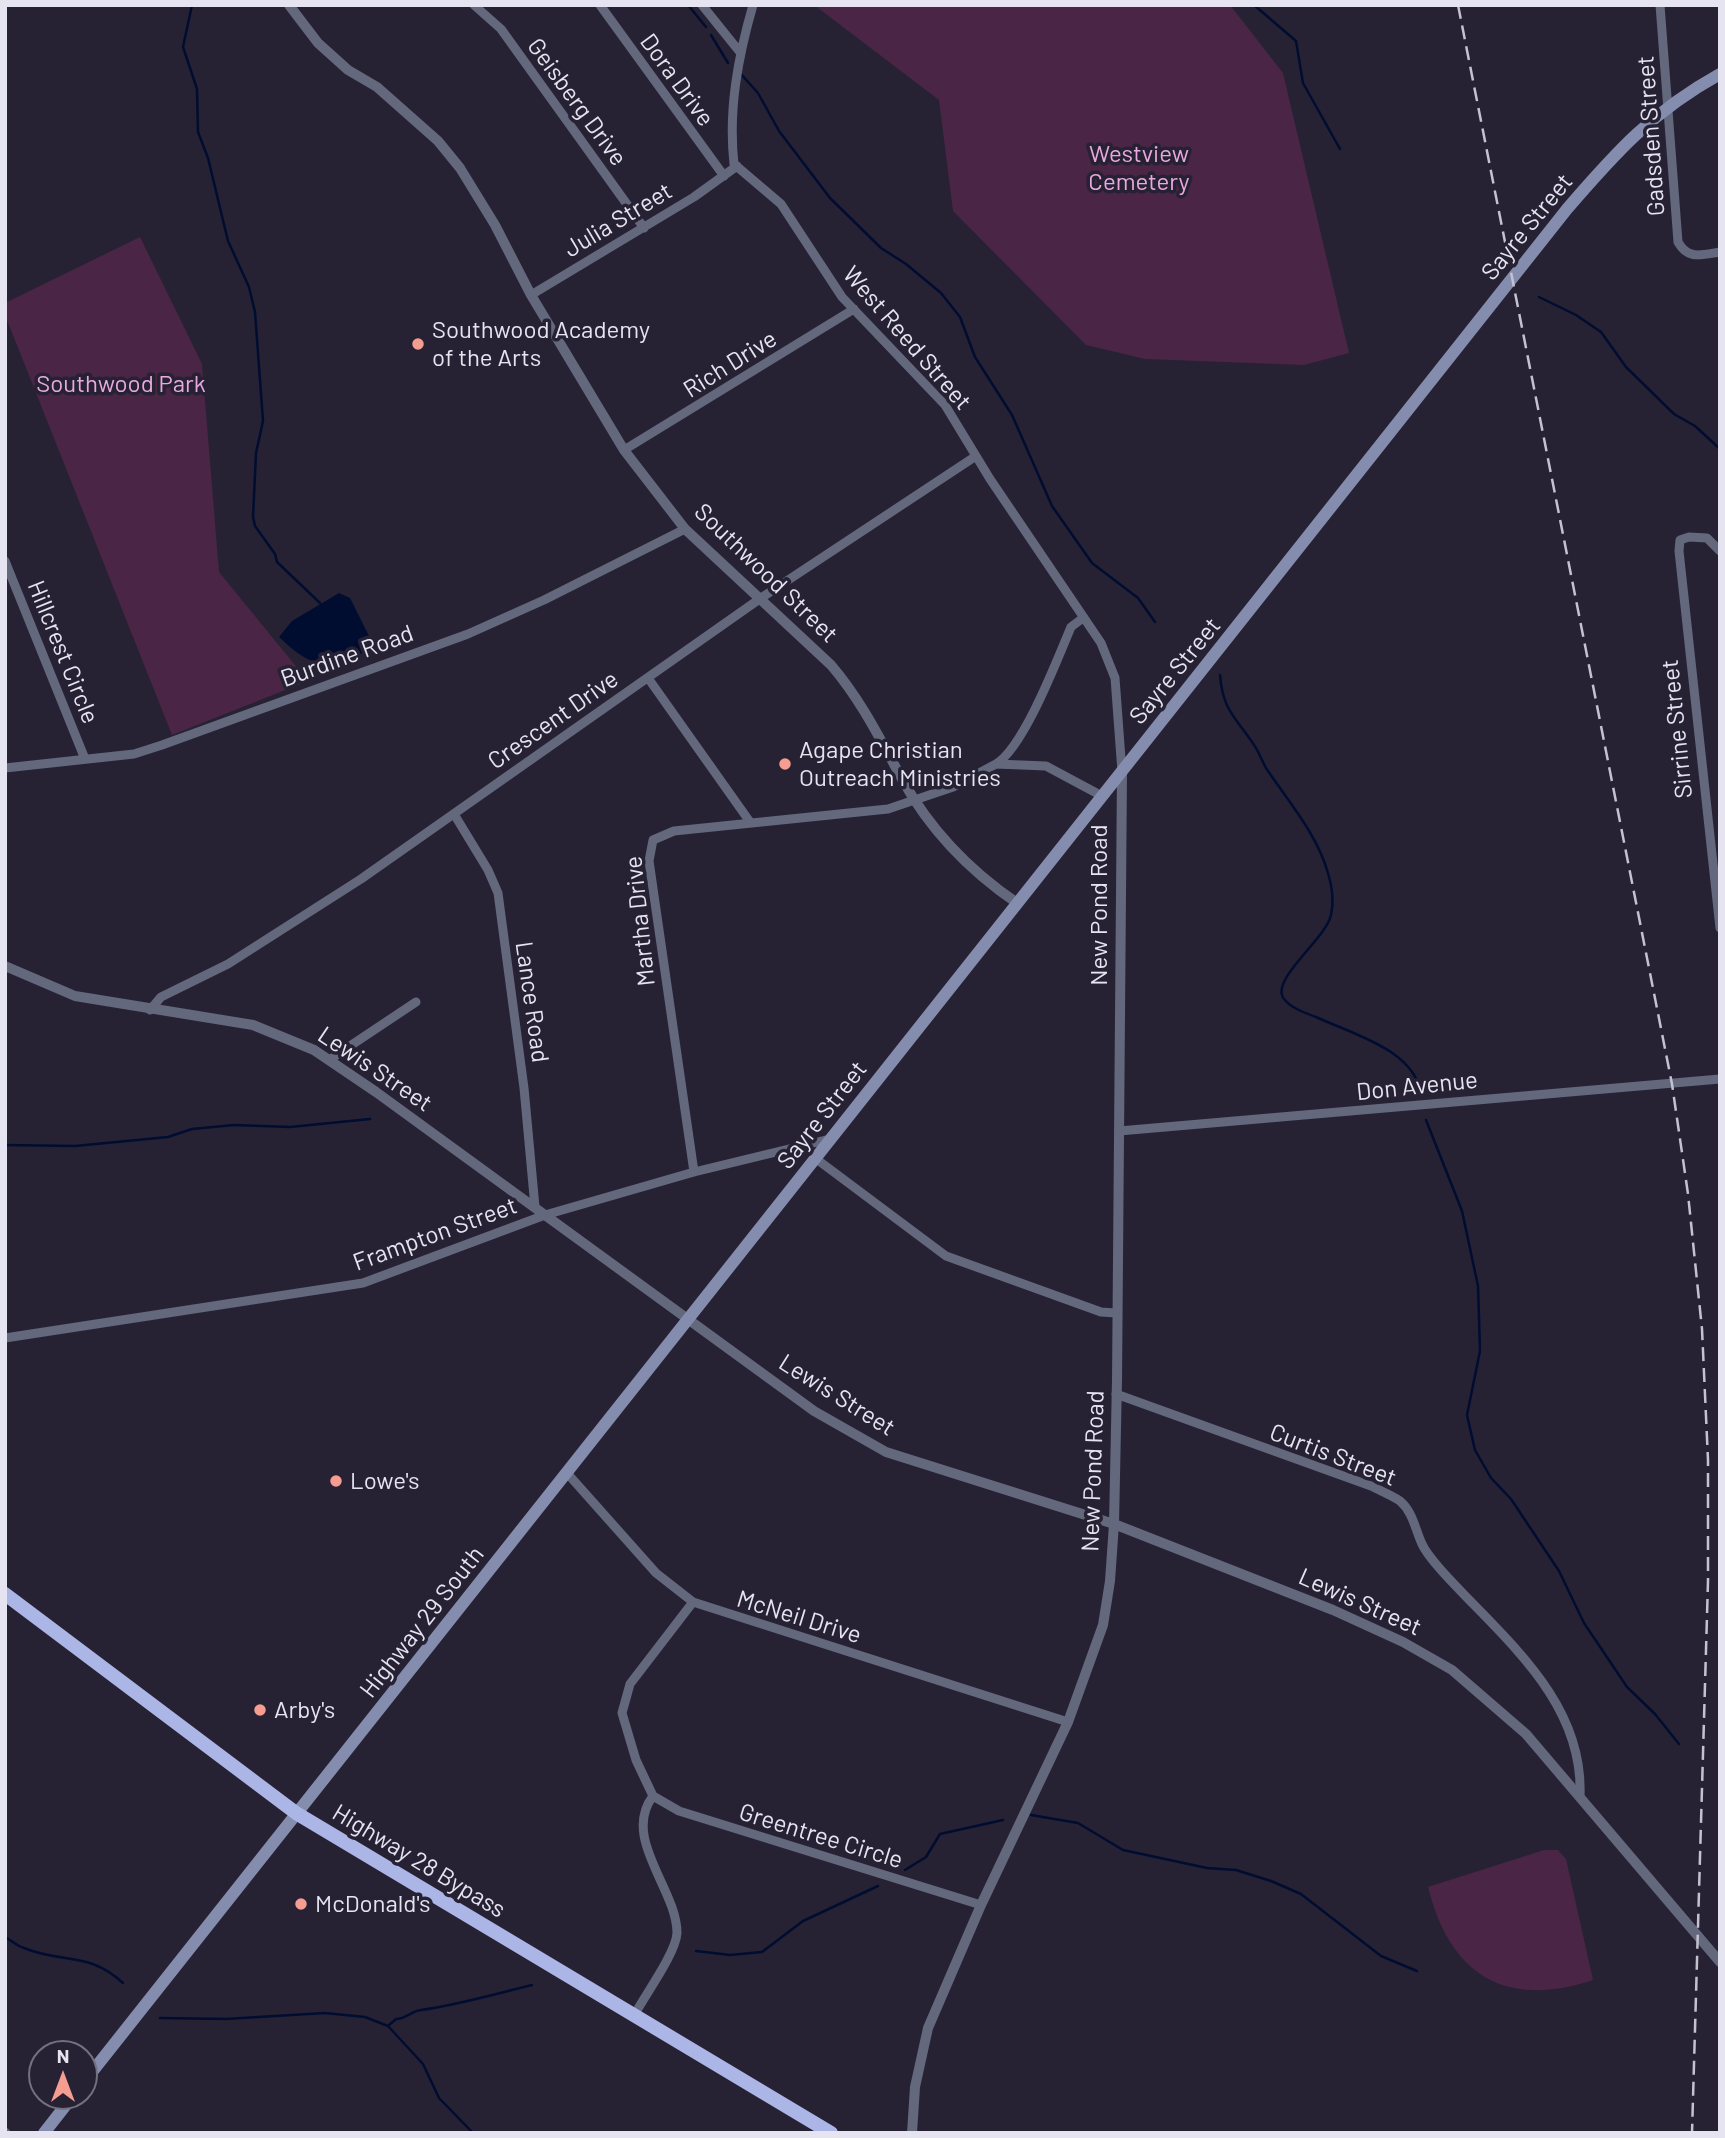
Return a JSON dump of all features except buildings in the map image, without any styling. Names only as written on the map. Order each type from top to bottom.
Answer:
[{"type":"highway","name":"Highway 28 Bypass","points":[[5,1594],[296,1814],[831,2133]]},
{"type":"main road","name":"Sayre Street","points":[[686,1319],[1567,209],[1623,144],[1668,106],[1720,74]]},
{"type":"main road","name":"Highway 29 South","points":[[98,2064],[686,1319]]},
{"type":"main road","points":[[44,2133],[62,2110]]},
{"type":"street","name":"Southwood Street","points":[[289,5],[311,34],[338,61],[377,87],[438,141],[460,168],[495,225],[531,295],[624,450],[685,529],[831,665],[853,690],[916,802],[940,835],[970,867],[1017,903]]},
{"type":"street","name":"Geisberg Drive","points":[[474,5],[501,29],[644,228]]},
{"type":"street","name":"Dora Drive","points":[[600,5],[724,176]]},
{"type":"street","points":[[702,5],[739,51]]},
{"type":"street","points":[[737,166],[732,144],[739,51],[753,5]]},
{"type":"street","name":"Gadsden Street","points":[[1660,5],[1678,242],[1684,253],[1693,256],[1720,253]]},
{"type":"street","name":"Julia Street","points":[[531,295],[644,228],[737,166]]},
{"type":"street","name":"West Reed Street","points":[[737,166],[781,204],[842,297],[945,405],[976,457],[1101,643],[1115,678],[1122,772]]},
{"type":"street","name":"Rich Drive","points":[[624,450],[854,309]]},
{"type":"street","name":"Crescent Drive","points":[[150,1010],[167,993],[262,944],[454,814],[761,598],[976,457]]},
{"type":"street","name":"Burdine Road","points":[[5,768],[134,754],[162,745],[468,634],[544,600],[685,529]]},
{"type":"street","name":"Sirrine Street","points":[[1720,551],[1707,538],[1680,540],[1679,551],[1720,928]]},
{"type":"street","name":"Hillcrest Circle","points":[[5,561],[85,759]]},
{"type":"street","points":[[996,764],[1004,759],[1024,728],[1071,627],[1083,618]]},
{"type":"street","points":[[648,678],[750,822]]},
{"type":"street","name":"Martha Drive","points":[[694,1172],[649,854],[653,840],[674,831],[873,811],[916,802],[996,764],[1046,766],[1102,796]]},
{"type":"street","name":"New Pond Road","points":[[912,2133],[915,2087],[928,2028],[981,1905],[1068,1722],[1103,1625],[1114,1524],[1122,772]]},
{"type":"street","name":"Lance Road","points":[[454,814],[488,870],[498,893],[525,1100],[535,1207]]},
{"type":"street","name":"Lewis Street","points":[[5,966],[75,996],[253,1025],[294,1041],[329,1060],[814,1411],[865,1442],[913,1462],[1114,1524],[1333,1610],[1403,1642],[1452,1670],[1507,1714],[1720,1962]]},
{"type":"street","points":[[329,1060],[416,1002]]},
{"type":"street","name":"Don Avenue","points":[[1119,1131],[1720,1079]]},
{"type":"street","name":"Frampton Street","points":[[5,1338],[363,1283],[545,1214],[694,1172],[830,1139]]},
{"type":"street","points":[[815,1158],[946,1255],[1101,1312],[1116,1313]]},
{"type":"street","name":"Curtis Street","points":[[1116,1394],[1371,1486],[1399,1501],[1412,1517],[1422,1545],[1439,1568],[1549,1688],[1577,1757],[1581,1773],[1580,1796]]},
{"type":"street","name":"McNeil Drive","points":[[567,1473],[656,1573],[693,1602],[1068,1722]]},
{"type":"street","points":[[635,2014],[677,1935],[672,1900],[644,1838],[644,1815],[653,1796],[625,1728],[624,1698],[630,1684],[693,1602]]},
{"type":"street","name":"Greentree Circle","points":[[653,1796],[679,1811],[981,1905]]},
{"type":"green space","name":"Westview Cemetery","points":[[814,5],[1230,5],[1283,73],[1349,353],[1304,365],[1145,359],[1086,345],[953,211],[939,100]]},
{"type":"green space","name":"Southwood Park","points":[[140,237],[202,364],[219,572],[308,681],[172,735],[5,315],[5,303]]},
{"type":"green space","points":[[1544,1850],[1558,1850],[1566,1859],[1593,1980],[1562,1988],[1534,1990],[1508,1987],[1486,1978],[1467,1963],[1451,1943],[1438,1918],[1428,1887]]},
{"type":"water","points":[[339,593],[350,598],[369,636],[363,653],[327,663],[318,662],[300,655],[279,637],[292,621]]},
{"type":"waterway","points":[[192,5],[183,47],[197,89],[198,132],[208,158],[228,241],[249,287],[255,312],[263,421],[256,453],[253,517],[255,526],[275,554],[277,562],[320,603]]},
{"type":"waterway","points":[[688,5],[706,27]]},
{"type":"waterway","points":[[1254,5],[1296,41],[1303,83],[1340,149]]},
{"type":"waterway","points":[[711,35],[728,63]]},
{"type":"waterway","points":[[740,73],[758,93],[779,131],[830,198],[881,248],[906,264],[941,293],[960,317],[975,357],[1012,415],[1052,506],[1092,563],[1138,598],[1155,622]]},
{"type":"waterway","points":[[1539,297],[1576,315],[1601,332],[1626,367],[1674,414],[1695,426],[1720,449]]},
{"type":"waterway","points":[[1220,675],[1227,706],[1309,831],[1331,883],[1331,915],[1327,925],[1284,981],[1284,999],[1298,1010],[1364,1037],[1395,1055],[1408,1066],[1417,1079],[1421,1095]]},
{"type":"waterway","points":[[5,1145],[75,1146],[168,1137],[192,1129],[234,1125],[290,1127],[370,1119]]},
{"type":"waterway","points":[[1426,1120],[1462,1211],[1478,1286],[1480,1351],[1467,1415],[1475,1450],[1491,1478],[1511,1499],[1559,1571],[1584,1623],[1627,1687],[1655,1714],[1679,1744]]},
{"type":"waterway","points":[[1031,1815],[1078,1823],[1123,1850],[1207,1868],[1236,1870],[1271,1881],[1301,1894],[1381,1956],[1417,1971]]},
{"type":"waterway","points":[[905,1870],[926,1857],[940,1834],[1003,1820]]},
{"type":"waterway","points":[[696,1951],[730,1955],[762,1952],[803,1921],[878,1886]]},
{"type":"waterway","points":[[5,1937],[38,1953],[98,1966],[123,1983]]},
{"type":"waterway","points":[[388,2026],[396,2019],[417,2011],[532,1985]]},
{"type":"waterway","points":[[160,2018],[225,2019],[325,2013],[365,2017],[388,2026],[423,2064],[439,2098],[473,2133]]},
{"type":"railway","points":[[1458,5],[1672,1084],[1688,1194],[1702,1329],[1708,1460],[1708,1581],[1692,2133]]},
{"type":"place","name":"Southwood Academy of the Arts","points":[[418,344]]},
{"type":"place","name":"Agape Christian Outreach Ministries","points":[[785,764]]},
{"type":"place","name":"Lowe's","points":[[336,1481]]},
{"type":"place","name":"Arby's","points":[[260,1710]]},
{"type":"place","name":"McDonald's","points":[[301,1904]]}]
